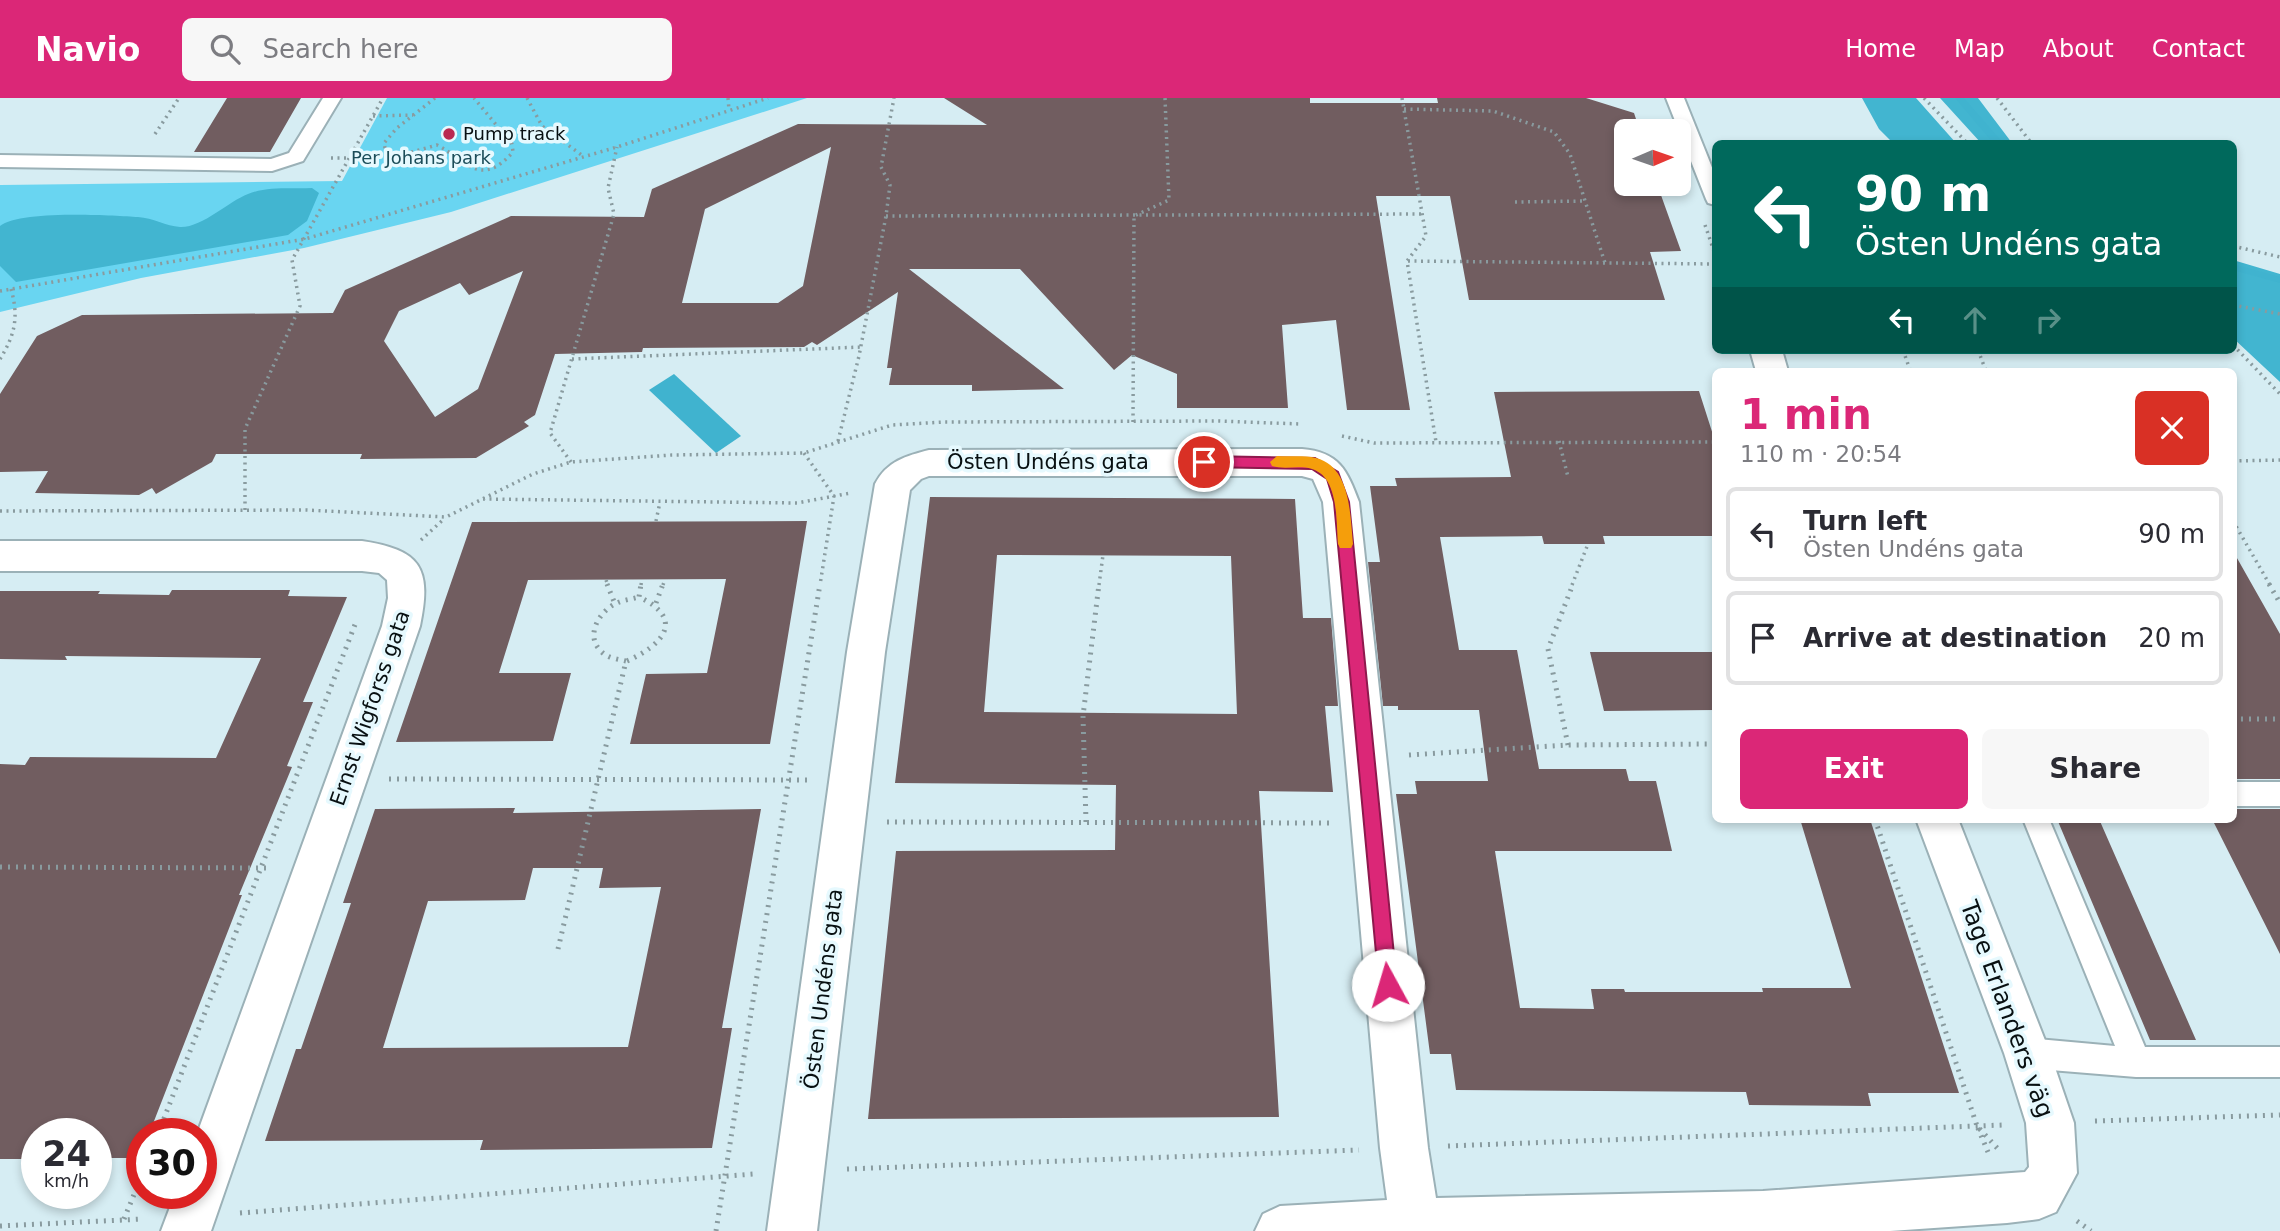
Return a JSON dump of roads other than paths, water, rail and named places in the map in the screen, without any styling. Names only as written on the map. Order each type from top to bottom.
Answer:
[{"type":"street","name":"Östen Undéns gata","points":[[792,1231],[866,652],[893,484],[909,469],[929,463],[1315,463],[1333,476],[1341,502],[1404,1148],[1415,1223]]},
{"type":"street","name":"Ernst Wigforss gata","points":[[0,556],[362,556],[381,558],[394,564],[403,570],[407,577],[409,592],[401,626],[217,1143]]},
{"type":"street","name":"Tage Erlanders väg","points":[[1280,1231],[1415,1223],[1763,1215],[2039,1195],[2053,1173],[2050,1123],[2027,1053],[1939,823]]},
{"type":"lane","points":[[0,161],[272,165],[296,157],[332,98]]},
{"type":"lane","points":[[1675,98],[1712,191]]},
{"type":"lane","points":[[2237,794],[2279,796]]},
{"type":"lane","points":[[2038,823],[2136,1062]]},
{"type":"lane","points":[[2027,1053],[2136,1062],[2280,1062]]},
{"type":"waterway","points":[[1959,98],[1996,140]]},
{"type":"waterway","points":[[2237,268],[2280,280]]},
{"type":"place","name":"Pump track","points":[[449,134]]},
{"type":"park label","name":"Per Johans park","points":[[421,158]]}]
